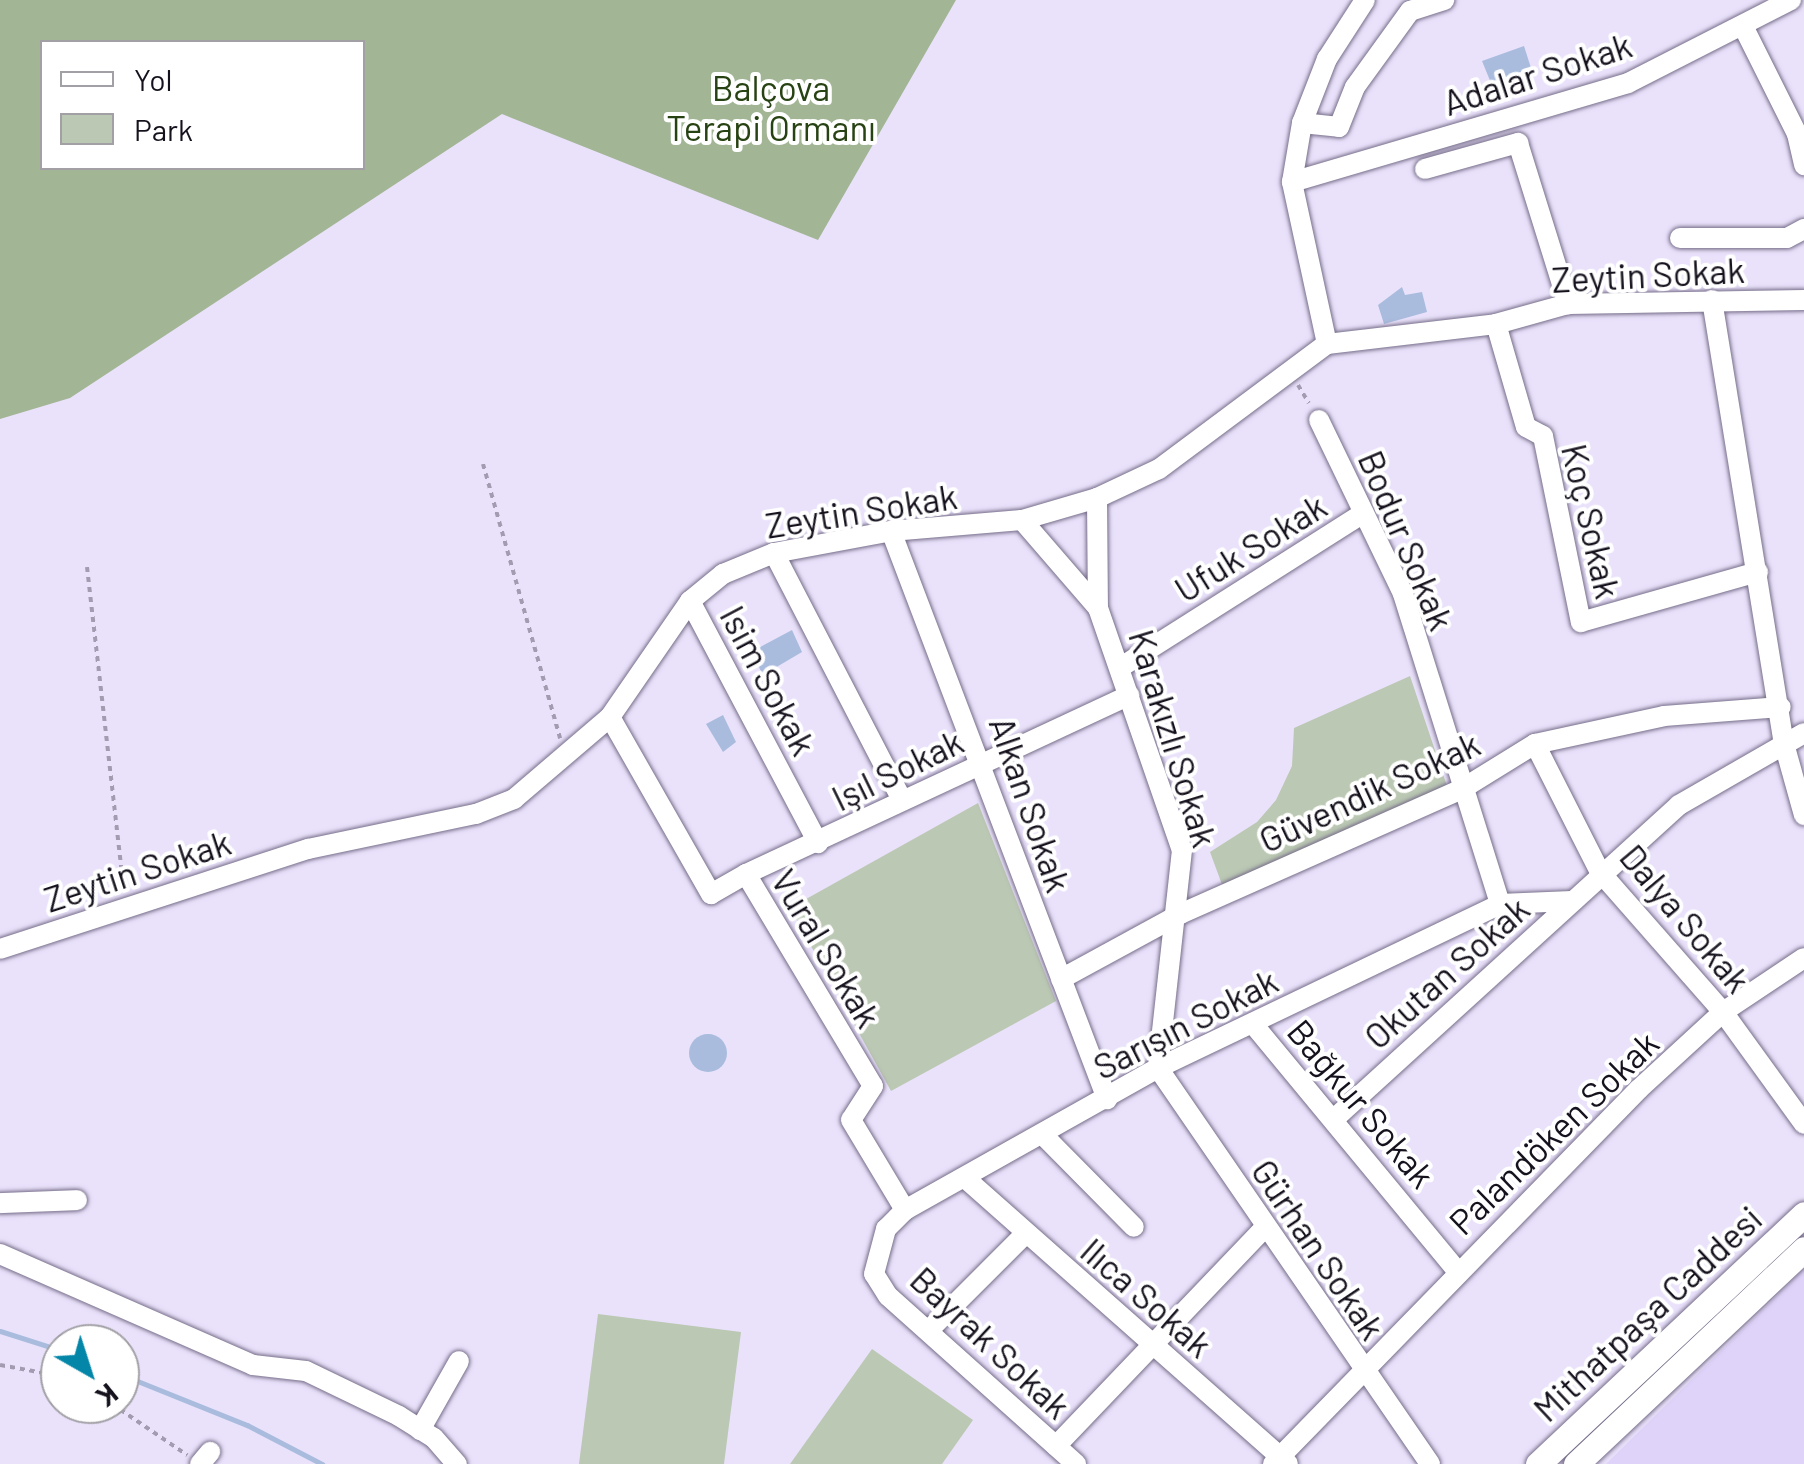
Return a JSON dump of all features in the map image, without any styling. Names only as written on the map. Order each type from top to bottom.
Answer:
[{"type":"main road","name":"Mithatpaşa Caddesi","points":[[1538,1464],[1804,1214]]},
{"type":"main road","name":"Mithatpaşa Caddesi","points":[[1576,1464],[1804,1249]]},
{"type":"street","points":[[1327,344],[1292,182],[1302,123],[1327,60],[1365,0]]},
{"type":"street","points":[[1302,123],[1340,126],[1355,87],[1410,11],[1444,0]]},
{"type":"street","name":"Adalar Sokak","points":[[1292,182],[1628,83],[1744,28],[1791,0]]},
{"type":"street","points":[[1744,28],[1797,134],[1804,165]]},
{"type":"street","points":[[1425,168],[1518,143],[1568,304]]},
{"type":"street","points":[[1680,238],[1787,238],[1804,229]]},
{"type":"street","points":[[1712,300],[1781,707],[1783,740],[1804,815]]},
{"type":"street","name":"Zeytin Sokak","points":[[0,949],[308,849],[476,814],[514,799],[610,717],[690,601],[723,574],[774,553],[892,531],[1022,520],[1097,498],[1160,469],[1327,344],[1496,324],[1568,304],[1804,300]]},
{"type":"street","name":"Koç Sokak","points":[[1496,324],[1526,427],[1543,436],[1581,622],[1758,572]]},
{"type":"street","name":"Bodur Sokak","points":[[1319,420],[1403,594],[1500,904]]},
{"type":"street","name":"Karakızlı Sokak","points":[[1097,498],[1098,608]]},
{"type":"street","name":"Ufuk Sokak","points":[[1121,666],[1362,514]]},
{"type":"street","name":"Karakızlı Sokak","points":[[1022,520],[1098,608],[1182,850],[1180,914],[1158,1068]]},
{"type":"street","name":"Alkan Sokak","points":[[892,531],[970,728],[977,766],[1107,1099]]},
{"type":"street","points":[[774,553],[902,800]]},
{"type":"street","name":"Isim Sokak","points":[[690,601],[818,843]]},
{"type":"street","name":"Işıl Sokak","points":[[746,874],[1130,696]]},
{"type":"street","name":"Güvendik Sokak","points":[[1061,979],[1180,914],[1462,789],[1535,744],[1664,716],[1781,707]]},
{"type":"street","name":"Vural Sokak","points":[[610,717],[711,894],[746,874],[873,1086],[851,1120],[905,1210]]},
{"type":"street","name":"Okutan Sokak","points":[[1334,1118],[1600,872],[1679,805],[1783,740],[1804,733]]},
{"type":"street","name":"Dalya Sokak","points":[[1535,744],[1600,872],[1722,1012],[1804,1124]]},
{"type":"street","points":[[1500,904],[1572,901]]},
{"type":"street","name":"Sarışın Sokak","points":[[905,1210],[1158,1068],[1500,904]]},
{"type":"street","name":"Palandöken Sokak","points":[[1280,1462],[1362,1369],[1458,1271],[1722,1012],[1804,958]]},
{"type":"street","name":"Bağkur Sokak","points":[[1253,1024],[1458,1271]]},
{"type":"street","name":"Gürhan Sokak","points":[[1158,1068],[1264,1228],[1430,1464]]},
{"type":"street","points":[[1043,1135],[1134,1227]]},
{"type":"street","name":"Ilıca Sokak","points":[[965,1178],[1280,1462]]},
{"type":"street","points":[[0,1202],[77,1200]]},
{"type":"street","name":"Bayrak Sokak","points":[[905,1210],[886,1229],[874,1274],[888,1296],[1076,1464]]},
{"type":"street","points":[[1056,1446],[1264,1228]]},
{"type":"street","points":[[929,1330],[1026,1234]]},
{"type":"street","points":[[0,1254],[253,1365],[306,1371],[420,1430],[457,1464]]},
{"type":"street","points":[[420,1430],[460,1361]]},
{"type":"path","points":[[1289,371],[1319,420]]},
{"type":"path","points":[[483,464],[565,757]]},
{"type":"path","points":[[87,567],[126,908]]},
{"type":"path","points":[[0,1365],[40,1372]]},
{"type":"path","points":[[140,1421],[203,1460]]},
{"type":"shaded area","points":[[1804,1269],[1804,1464],[1606,1464]]},
{"type":"green space","name":"Balçova Terapi Ormanı","points":[[0,0],[956,0],[818,240],[502,114],[70,398],[0,419]]},
{"type":"green space","points":[[1410,676],[1448,789],[1224,890],[1210,852],[1257,822],[1276,800],[1292,766],[1294,728]]},
{"type":"green space","points":[[978,803],[1056,1001],[891,1091],[790,908]]},
{"type":"green space","points":[[598,1314],[741,1332],[724,1464],[579,1464]]},
{"type":"green space","points":[[872,1349],[973,1420],[942,1464],[790,1464]]},
{"type":"water","points":[[1524,46],[1531,68],[1491,83],[1482,61]]},
{"type":"water","points":[[1402,287],[1405,295],[1422,292],[1427,312],[1384,324],[1378,305]]},
{"type":"water","points":[[792,630],[802,652],[763,675],[751,652]]},
{"type":"water","points":[[723,715],[736,742],[723,752],[706,724]]},
{"type":"water","points":[[708,1034],[722,1039],[727,1053],[722,1067],[708,1072],[694,1067],[689,1053],[694,1039]]},
{"type":"waterway","points":[[0,1331],[40,1344]]},
{"type":"waterway","points":[[140,1382],[247,1425],[322,1464]]}]
